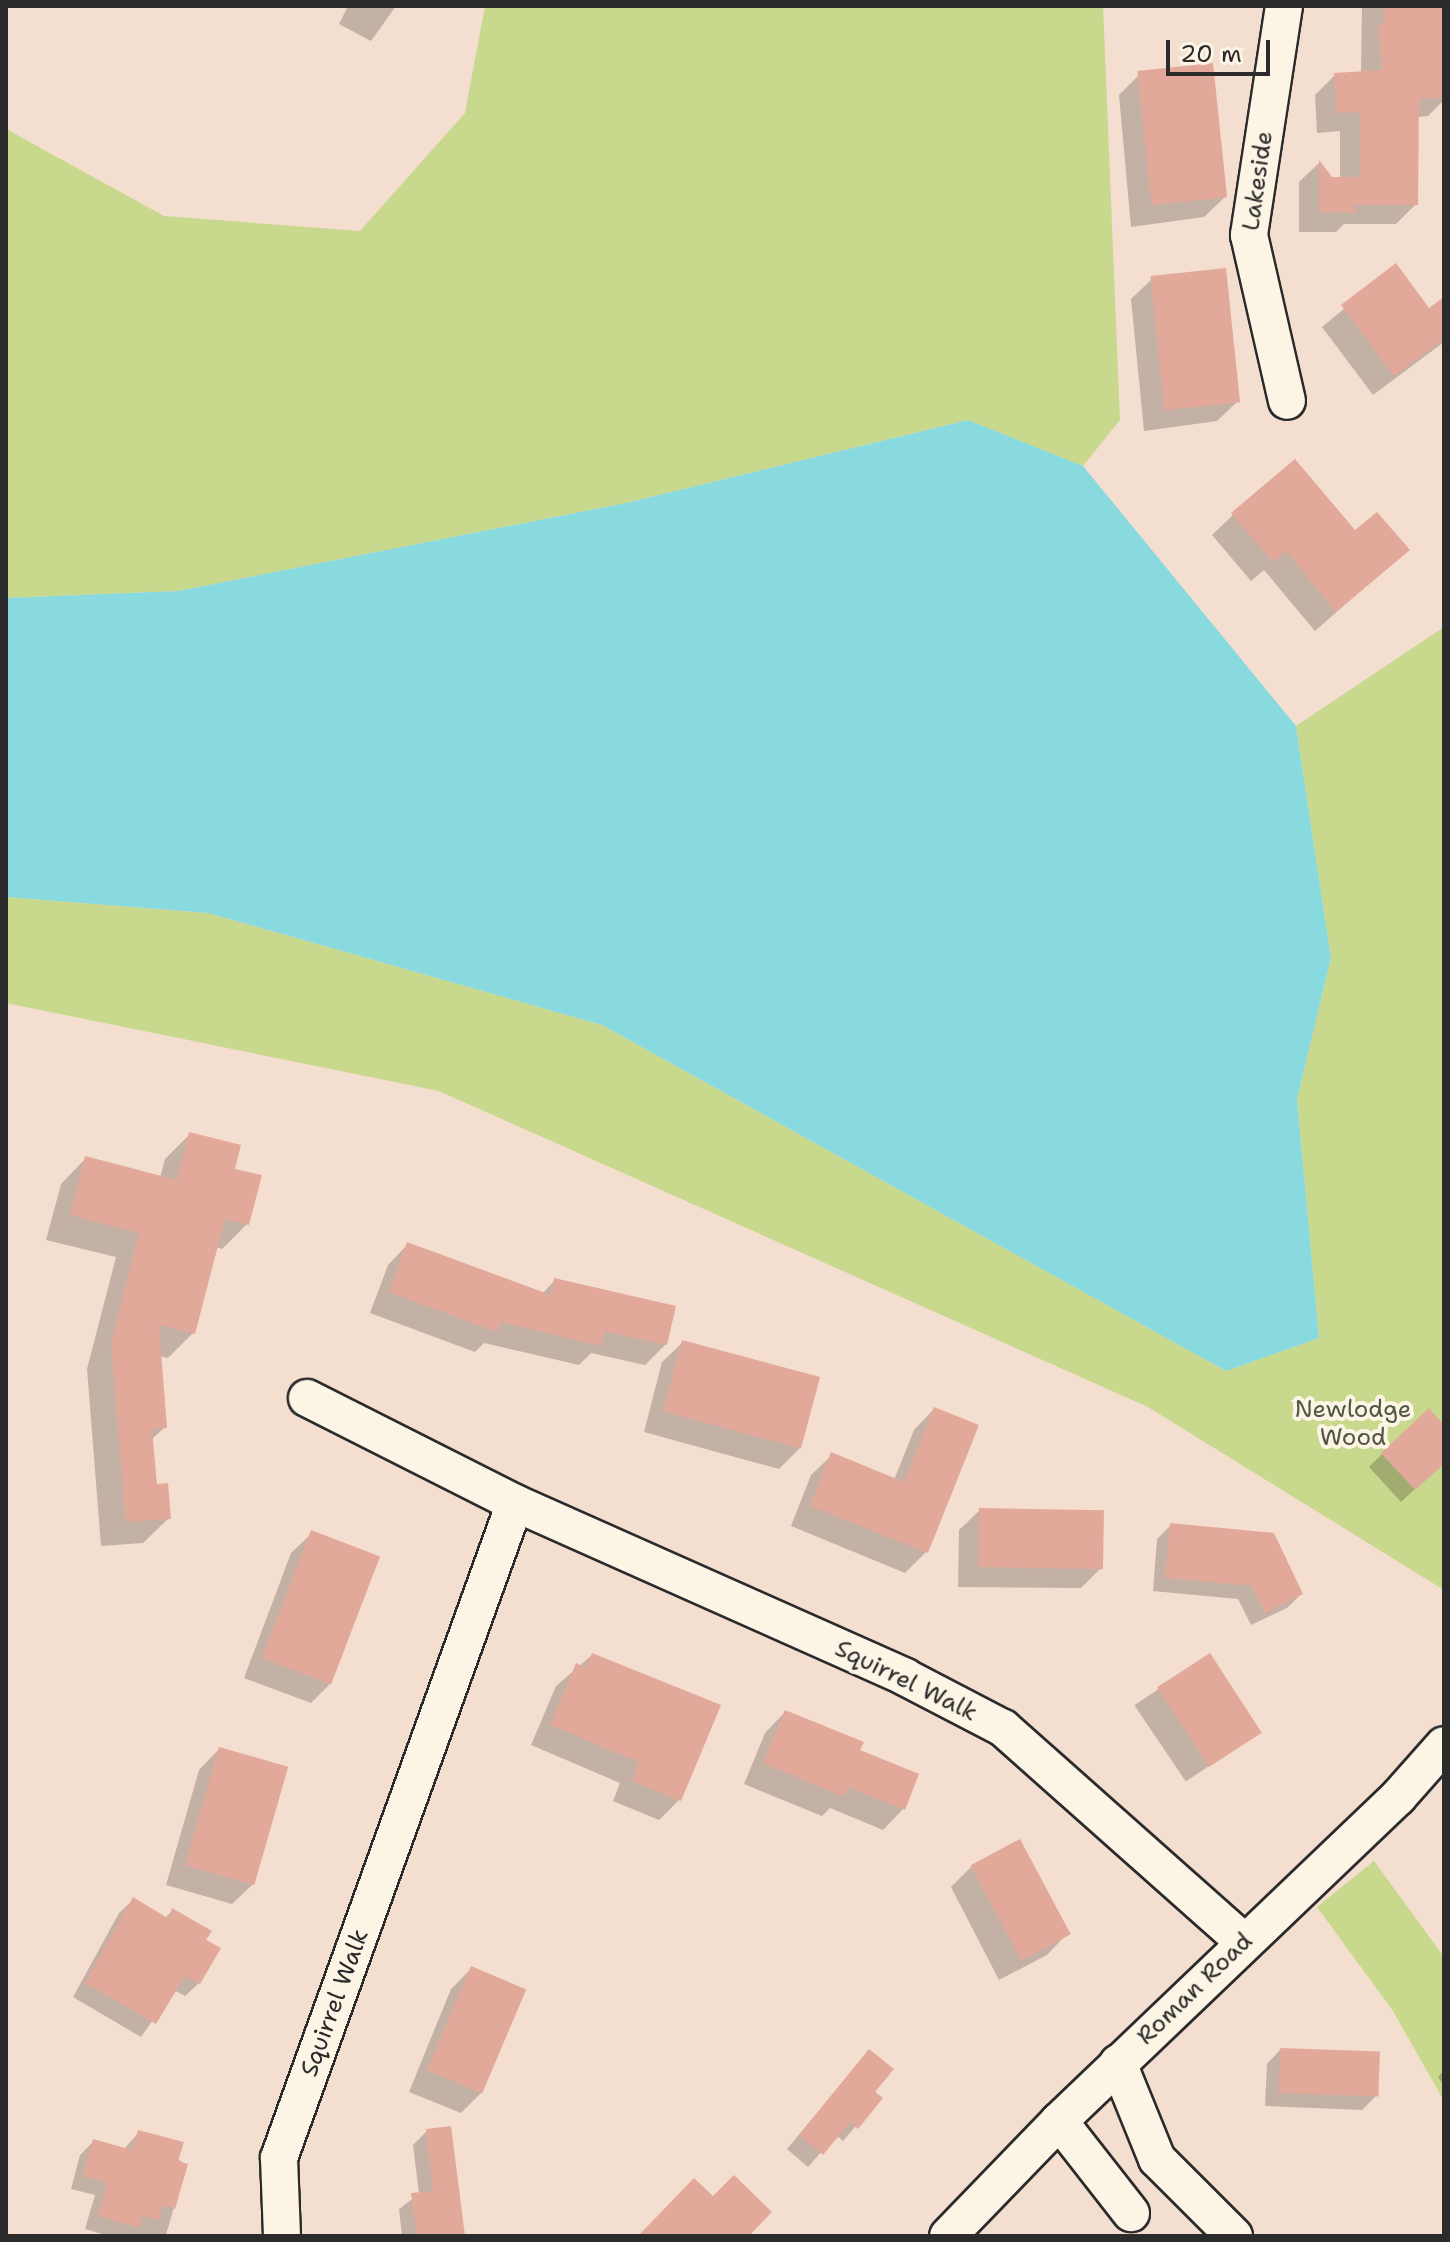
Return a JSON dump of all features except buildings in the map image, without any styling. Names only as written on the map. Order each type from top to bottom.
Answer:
[{"type":"street","name":"Lakeside","points":[[1284,6],[1249,235],[1287,401]]},
{"type":"street","name":"Squirrel Walk","points":[[307,1398],[515,1503],[905,1677],[1003,1728],[1244,1942]]},
{"type":"street","name":"Squirrel Walk","points":[[282,2236],[279,2158],[515,1503]]},
{"type":"street","name":"Roman Road","points":[[948,2236],[1118,2063],[1398,1797],[1444,1745]]},
{"type":"street","points":[[1118,2063],[1157,2159],[1234,2236]]},
{"type":"street","points":[[1059,2121],[1131,2213]]},
{"type":"green space","points":[[485,6],[1103,6],[1120,420],[1083,466],[968,420],[626,503],[178,591],[6,598],[6,129],[164,216],[360,231],[465,113]]},
{"type":"green space","name":"Newlodge Wood","points":[[1444,627],[1444,1590],[1148,1407],[439,1091],[6,1003],[6,897],[208,913],[602,1025],[1226,1371],[1319,1338],[1297,1099],[1331,958],[1296,726]]},
{"type":"green space","points":[[1374,1861],[1444,1957],[1444,2101],[1393,2011],[1317,1907]]},
{"type":"water","points":[[968,420],[1083,466],[1296,726],[1331,958],[1297,1099],[1319,1338],[1226,1371],[602,1025],[208,913],[6,897],[6,598],[178,591],[626,503]]}]
